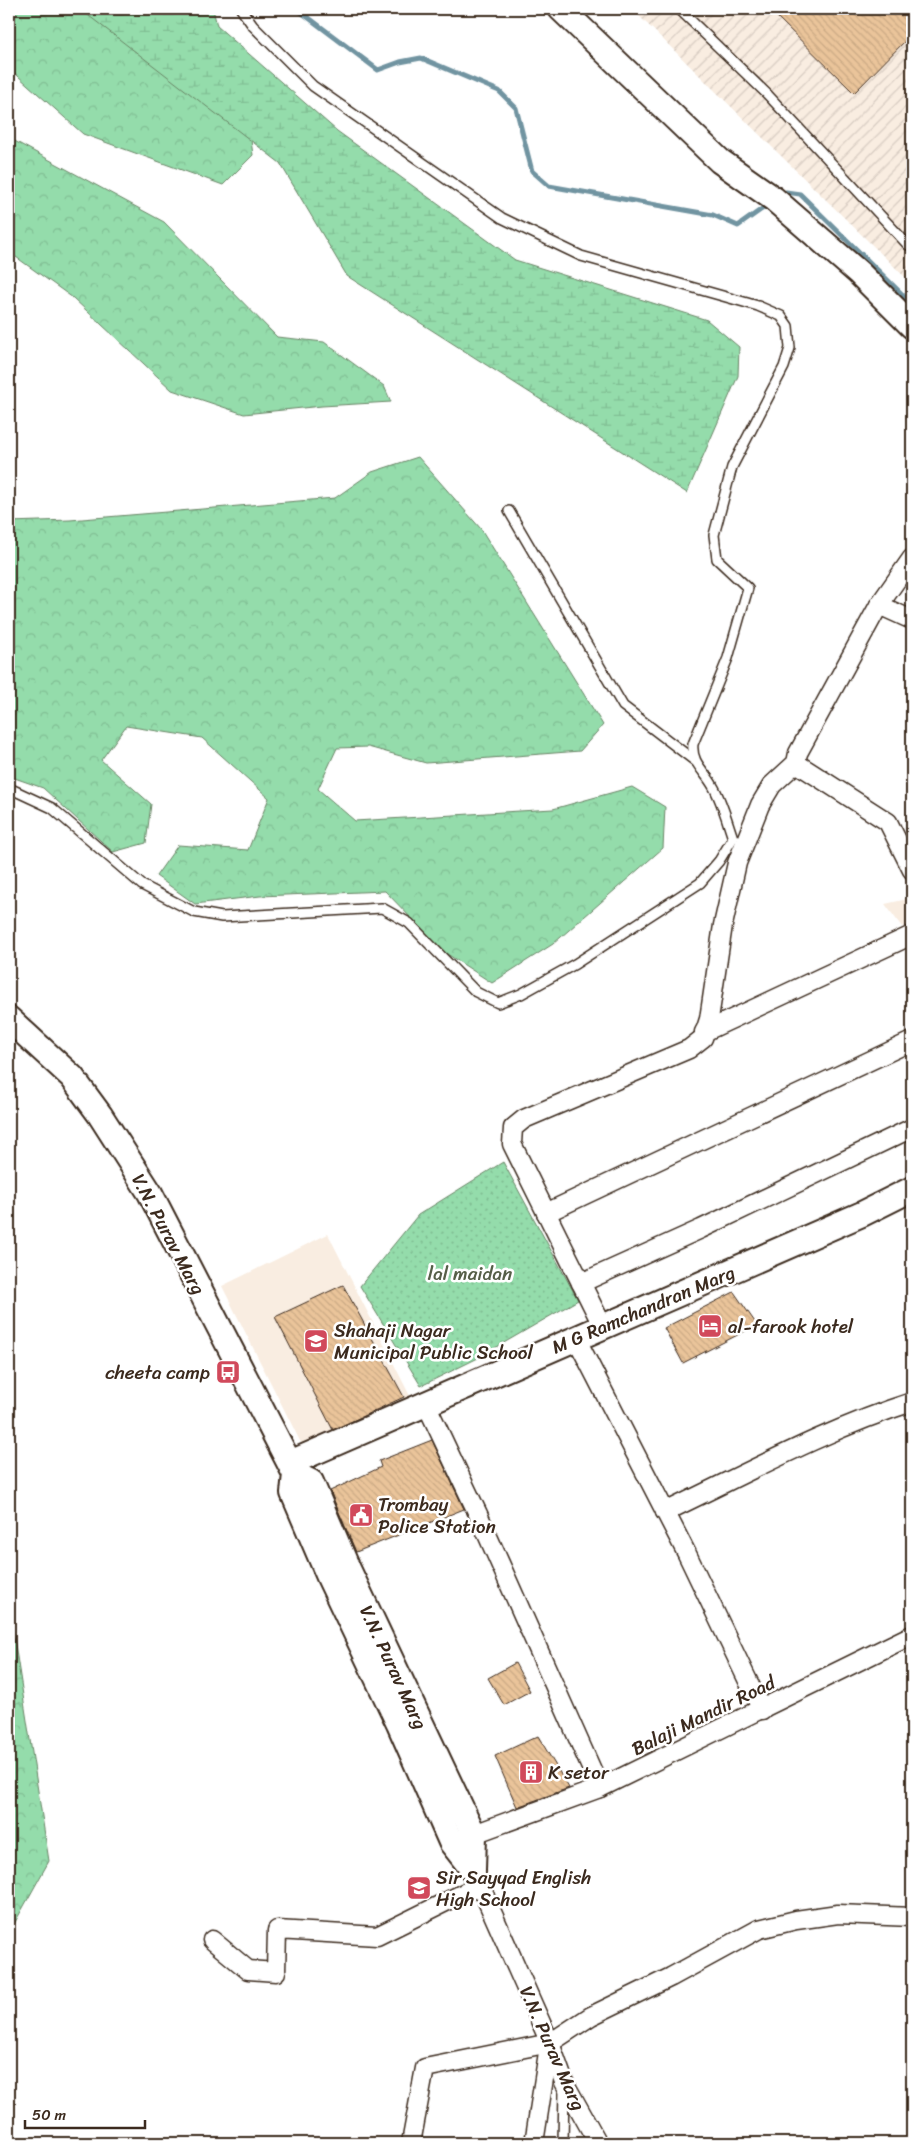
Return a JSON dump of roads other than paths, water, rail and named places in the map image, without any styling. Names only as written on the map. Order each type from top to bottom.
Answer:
[{"type":"street","points":[[561,9],[720,161],[788,211],[859,273],[912,326]]},
{"type":"street","points":[[602,1327],[512,1144],[513,1128],[524,1119],[689,1049],[703,1038],[709,1019],[724,925],[737,863],[760,805],[772,785],[796,764],[798,753],[880,605],[912,558]]},
{"type":"street","points":[[880,605],[912,620]]},
{"type":"street","points":[[796,764],[888,822],[912,870]]},
{"type":"street","points":[[704,1032],[912,934]]},
{"type":"street","name":"V.N. Purav Marg","points":[[9,1019],[72,1076],[105,1123],[150,1193],[292,1469],[311,1482],[338,1573],[408,1720],[474,1835],[476,1877]]},
{"type":"street","points":[[546,1212],[912,1041]]},
{"type":"street","points":[[581,1282],[701,1229],[912,1128]]},
{"type":"street","name":"M G Ramchandran Marg","points":[[292,1469],[576,1338],[862,1214],[912,1189]]},
{"type":"street","points":[[576,1338],[762,1710]]},
{"type":"street","points":[[664,1512],[795,1450],[883,1412],[912,1402]]},
{"type":"street","points":[[427,1406],[478,1514],[600,1788]]},
{"type":"street","name":"Balaji Mandir Road","points":[[451,1842],[600,1788],[912,1635]]},
{"type":"street","name":"V.N. Purav Marg","points":[[408,1720],[451,1842],[476,1877],[550,2043],[564,2082],[598,2143]]},
{"type":"street","points":[[212,1940],[248,1970],[276,1972],[277,1930],[377,1936],[476,1877]]},
{"type":"street","points":[[411,2143],[425,2068],[550,2043],[591,2016],[672,1977],[759,1929],[796,1920],[838,1914],[912,1917]]},
{"type":"street","points":[[534,2143],[550,2043]]},
{"type":"lane","points":[[241,9],[253,26],[313,86],[502,218],[581,256],[758,306],[781,316],[788,326],[790,348],[784,367],[732,467],[714,536],[717,558],[748,588],[728,658],[693,744],[695,761]]},
{"type":"lane","points":[[679,9],[767,94],[908,245],[912,246]]},
{"type":"lane","points":[[9,788],[52,808],[142,885],[194,912],[222,917],[382,908],[409,923],[476,992],[498,1002],[521,994],[575,964],[700,883],[719,861],[733,838],[714,786],[695,761],[623,706],[509,511]]},
{"type":"lane","points":[[563,2143],[564,2082]]},
{"type":"waterway","points":[[297,9],[378,70],[400,62],[421,58],[499,91],[516,108],[532,171],[549,186],[713,215],[738,226],[769,204]]},
{"type":"waterway","points":[[780,197],[786,192],[800,194],[912,304]]},
{"type":"place","name":"al-farook hotel","points":[[710,1326]]},
{"type":"place","name":"Shahaji Nagar Municipal Public School","points":[[316,1341]]},
{"type":"place","name":"cheeta camp","points":[[228,1372]]},
{"type":"place","name":"Trombay Police Station","points":[[361,1515]]},
{"type":"place","name":"K setor","points":[[531,1772]]},
{"type":"place","name":"Sir Sayyad English High School","points":[[419,1888]]},
{"type":"park label","name":"lal maidan","points":[[470,1273]]}]
